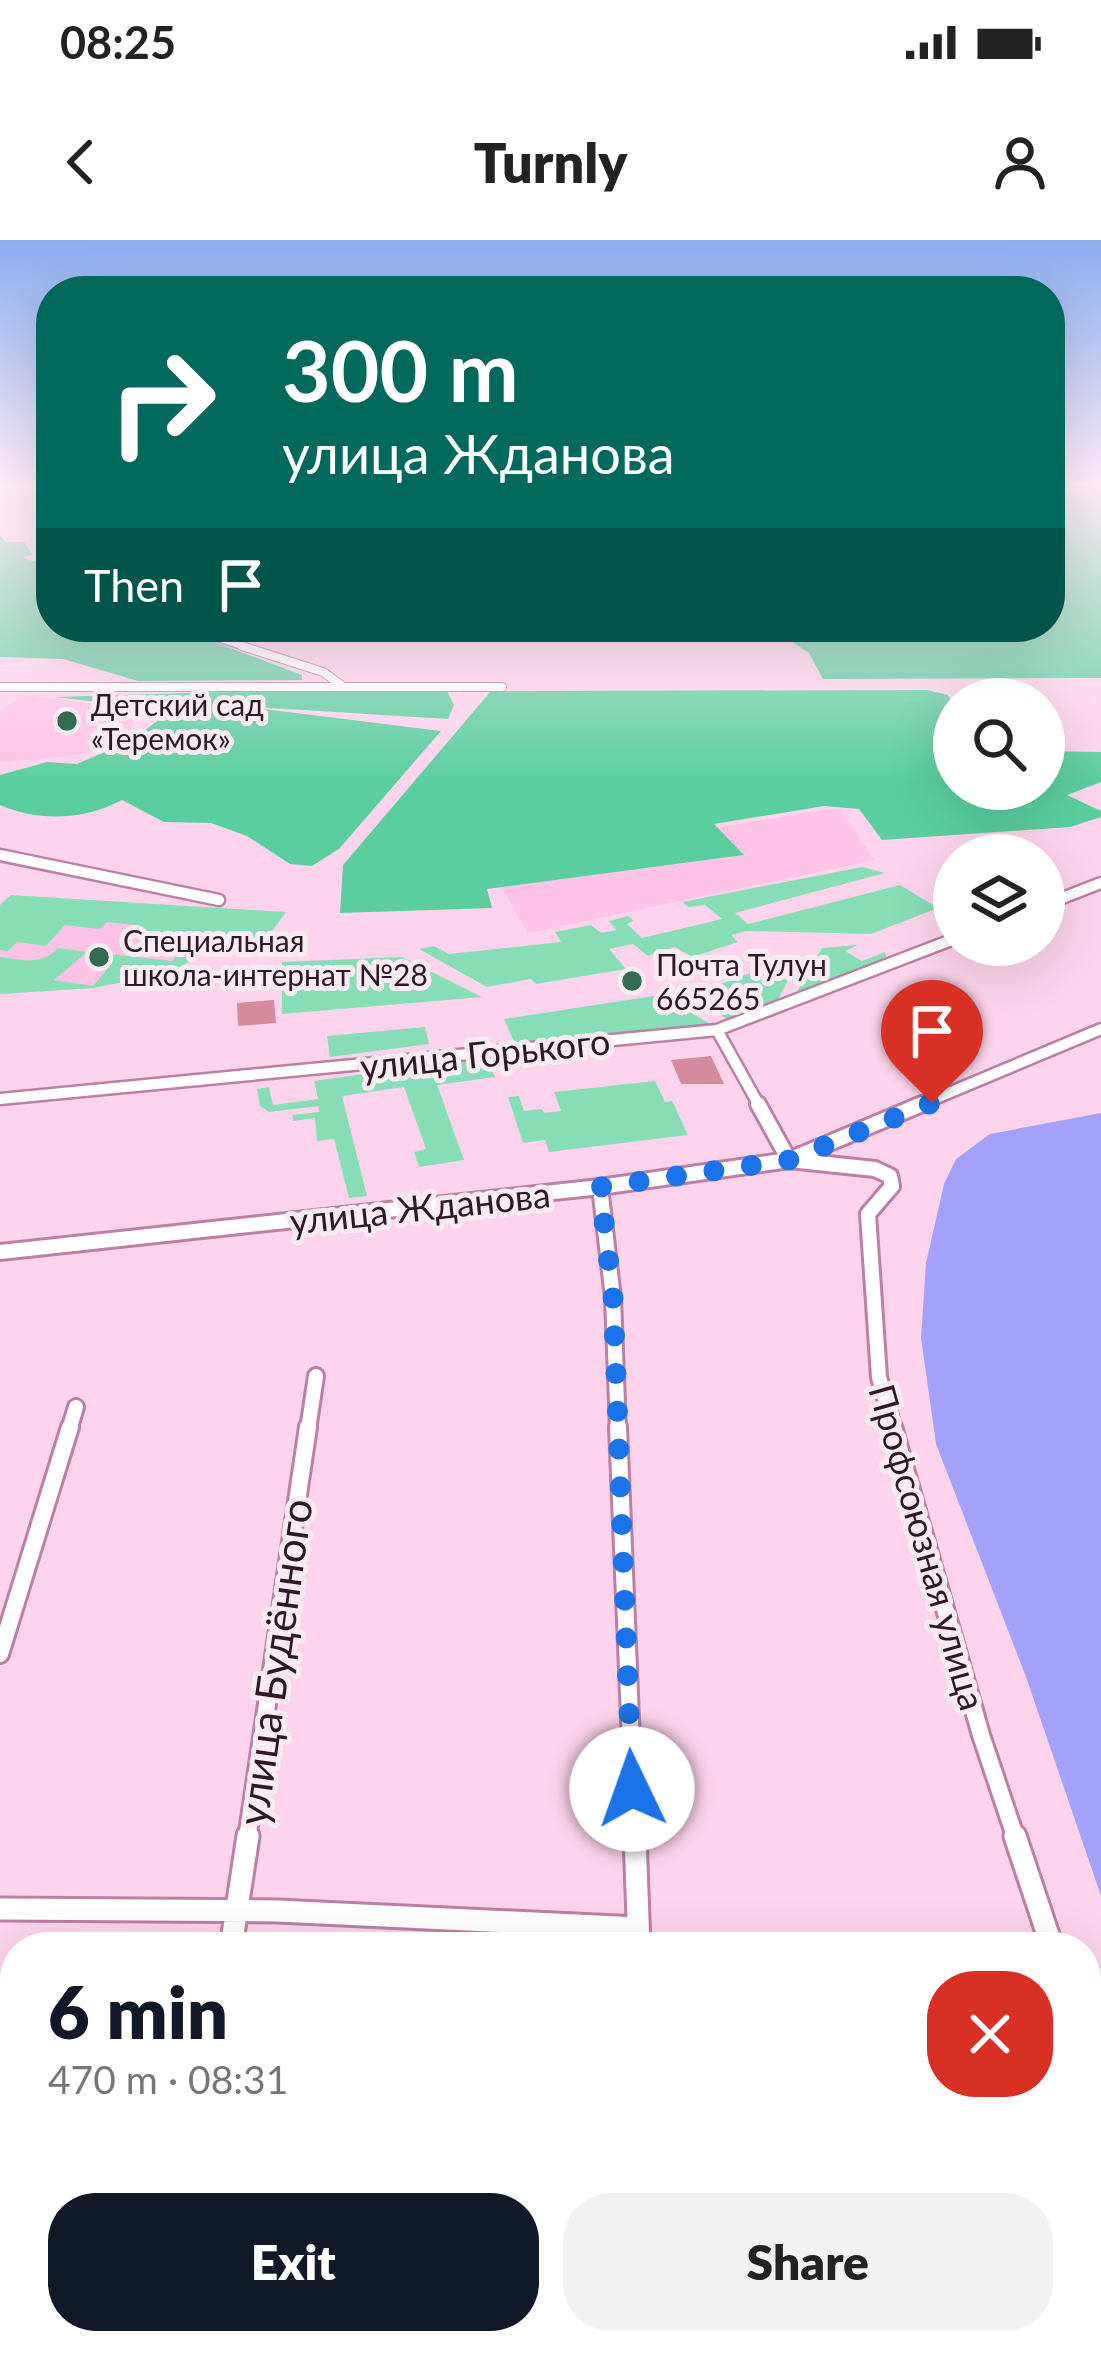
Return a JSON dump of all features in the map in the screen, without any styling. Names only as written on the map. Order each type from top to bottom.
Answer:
[{"type":"street","points":[[230,642],[323,672],[341,685]]},
{"type":"street","points":[[304,685],[323,672]]},
{"type":"street","points":[[0,687],[502,687]]},
{"type":"street","points":[[0,700],[19,688]]},
{"type":"street","points":[[0,855],[219,900]]},
{"type":"street","points":[[1065,896],[1101,883]]},
{"type":"street","name":"улица Горького","points":[[0,1099],[717,1030],[933,947]]},
{"type":"street","name":"улица Жданова","points":[[0,1252],[600,1187],[789,1160],[1101,1029]]},
{"type":"street","points":[[717,1030],[789,1160]]},
{"type":"street","name":"Профсоюзная улица","points":[[789,1160],[875,1168],[890,1177],[892,1186],[868,1214],[879,1377],[987,1756],[1047,1932]]},
{"type":"street","points":[[600,1187],[613,1298],[638,1932]]},
{"type":"street","name":"улица Будённого","points":[[233,1932],[316,1376]]},
{"type":"street","points":[[0,1654],[76,1407]]},
{"type":"street","points":[[0,1909],[237,1910],[552,1932]]},
{"type":"shaded area","name":"Детский сад «Теремок»","points":[[25,695],[140,710],[129,731],[81,755],[0,762],[0,711]]},
{"type":"shaded area","points":[[840,810],[874,860],[528,933],[501,887],[742,856],[716,828]]},
{"type":"shaded area","name":"Специальная школа-интернат №28","points":[[11,895],[286,912],[265,941],[227,940],[169,973],[93,988],[0,994],[0,905]]},
{"type":"shaded area","points":[[1101,1113],[1101,1896],[1026,1677],[936,1444],[921,1338],[926,1263],[944,1184],[956,1159],[990,1134]]},
{"type":"green space","points":[[0,586],[36,586],[36,642],[214,642],[302,675],[302,680],[138,681],[63,659],[0,657]]},
{"type":"green space","points":[[1065,586],[1101,586],[1101,678],[823,679],[809,653],[792,642],[1065,642]]},
{"type":"green space","points":[[352,688],[447,691],[454,705],[448,719],[239,706],[441,731],[339,849],[312,866],[290,864],[247,836],[211,823],[164,822],[122,800],[93,812],[62,816],[30,814],[0,805],[0,775],[47,762],[77,764],[132,740],[165,715],[149,708],[55,697]]},
{"type":"green space","points":[[927,690],[933,691],[933,810],[1065,810],[1065,751],[1101,752],[1101,782],[1067,795],[1101,811],[1101,817],[1070,827],[882,840],[859,809],[824,806],[714,824],[744,855],[487,889],[492,908],[340,913],[343,865],[491,691]]},
{"type":"green space","points":[[862,867],[885,873],[735,913],[748,924],[900,885],[933,905],[933,910],[871,934],[747,931],[731,935],[738,942],[692,957],[675,947],[648,956],[633,944],[609,949],[626,969],[536,984],[531,979],[487,987],[419,949],[434,946],[449,954],[561,942],[555,932],[591,925],[601,933],[616,930],[609,921],[628,916],[634,921],[627,924],[642,938],[722,919],[705,905],[688,907],[682,902]]},
{"type":"green space","name":"Специальная школа-интернат №28","points":[[11,895],[286,912],[265,941],[227,940],[169,973],[93,988],[0,994],[0,957],[38,960],[58,948],[87,952],[54,980],[93,986],[108,968],[100,966],[110,954],[172,961],[189,940],[130,932],[135,925],[107,922],[100,929],[65,925],[46,946],[17,942],[8,951],[0,950],[0,905]]},
{"type":"green space","points":[[858,945],[845,951],[862,961],[885,952],[887,959],[797,992],[822,948]]},
{"type":"green space","points":[[402,957],[482,997],[282,1014],[282,962]]},
{"type":"green space","points":[[782,961],[794,969],[777,1001],[729,1020],[689,996]]},
{"type":"green space","points":[[660,995],[714,1026],[514,1042],[504,1019]]},
{"type":"green space","points":[[425,1027],[429,1044],[330,1057],[327,1036]]},
{"type":"green space","points":[[457,1061],[489,1064],[495,1077],[437,1085],[464,1160],[419,1167],[414,1152],[426,1149],[404,1087],[342,1096],[367,1196],[349,1198],[334,1139],[317,1141],[315,1118],[293,1121],[292,1115],[319,1112],[319,1106],[269,1112],[260,1106],[257,1089],[269,1087],[273,1105],[318,1099],[314,1081]]},
{"type":"green space","points":[[655,1081],[665,1102],[672,1101],[688,1135],[549,1152],[545,1140],[523,1143],[508,1097],[519,1096],[524,1111],[542,1109],[544,1113],[561,1111],[554,1092]]},
{"type":"building","points":[[274,1000],[276,1023],[238,1026],[237,1003]]},
{"type":"building","points":[[711,1056],[724,1084],[681,1084],[671,1060]]},
{"type":"place","name":"Детский сад «Теремок»","points":[[67,721]]},
{"type":"place","name":"Специальная школа-интернат №28","points":[[99,957]]},
{"type":"place","name":"Почта Тулун 665265","points":[[632,981]]},
{"type":"route","points":[[632,1789],[613,1298],[600,1187],[789,1160],[932,1103]]}]
